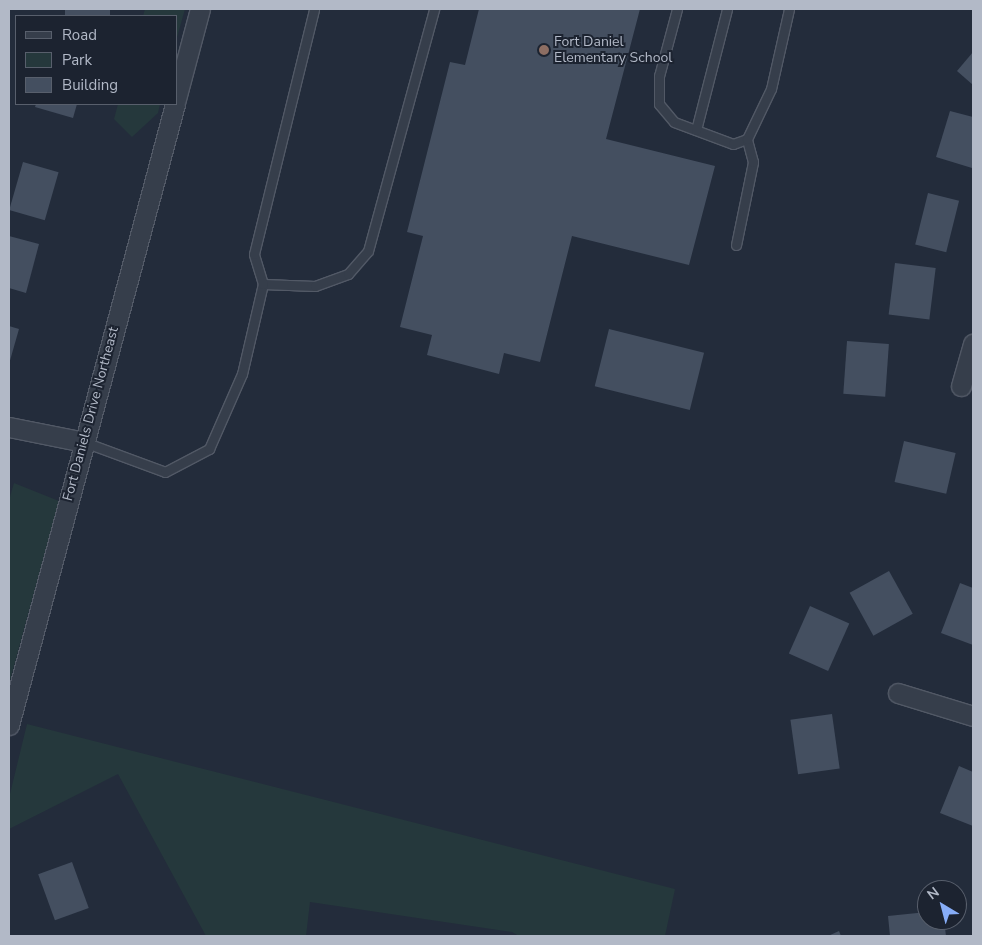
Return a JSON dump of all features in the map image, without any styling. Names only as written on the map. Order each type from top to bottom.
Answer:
[{"type":"street","points":[[178,92],[200,9]]},
{"type":"street","name":"Fort Daniels Drive Northeast","points":[[9,725],[175,105]]},
{"type":"street","points":[[961,386],[973,344]]},
{"type":"street","points":[[9,427],[84,442]]},
{"type":"street","points":[[898,694],[973,716]]},
{"type":"lane","points":[[84,442],[165,472],[209,449],[242,374],[263,284],[254,254],[314,9]]},
{"type":"lane","points":[[263,284],[315,286],[348,274],[368,251],[434,9]]},
{"type":"lane","points":[[677,9],[659,76],[659,104],[674,122],[733,144],[747,139]]},
{"type":"lane","points":[[696,130],[727,9]]},
{"type":"lane","points":[[736,245],[753,162],[747,139],[771,89],[789,9]]},
{"type":"green space","points":[[145,9],[185,9],[178,34],[178,15],[143,15]]},
{"type":"green space","points":[[118,105],[160,105],[158,113],[132,137],[114,119]]},
{"type":"green space","points":[[14,483],[59,501],[9,684],[9,500]]},
{"type":"green space","points":[[27,724],[675,889],[665,936],[519,936],[512,932],[310,902],[306,936],[206,936],[118,774],[9,829],[9,798]]},
{"type":"building","points":[[65,9],[110,9],[110,15],[65,15]]},
{"type":"building","points":[[479,9],[640,9],[606,139],[715,166],[689,265],[572,236],[540,362],[504,353],[499,374],[427,355],[432,335],[400,327],[423,236],[407,232],[450,62],[465,65]]},
{"type":"building","points":[[973,52],[973,85],[957,71]]},
{"type":"building","points":[[36,105],[77,105],[73,118],[35,107]]},
{"type":"building","points":[[950,111],[973,117],[972,168],[936,157]]},
{"type":"building","points":[[23,162],[59,172],[45,220],[9,210]]},
{"type":"building","points":[[928,193],[959,201],[946,252],[915,244]]},
{"type":"building","points":[[9,236],[39,244],[26,293],[9,288]]},
{"type":"building","points":[[895,263],[936,268],[929,320],[889,315]]},
{"type":"building","points":[[9,326],[19,329],[9,364]]},
{"type":"building","points":[[609,329],[704,353],[690,410],[595,386]]},
{"type":"building","points":[[847,341],[889,344],[885,397],[843,394]]},
{"type":"building","points":[[904,441],[956,453],[946,494],[895,482]]},
{"type":"building","points":[[889,571],[913,614],[873,636],[850,593]]},
{"type":"building","points":[[960,583],[973,588],[973,645],[941,633]]},
{"type":"building","points":[[810,606],[849,623],[828,671],[789,654]]},
{"type":"building","points":[[832,714],[840,768],[798,774],[790,720]]},
{"type":"building","points":[[959,766],[973,772],[973,826],[940,813]]},
{"type":"building","points":[[72,862],[89,908],[55,920],[38,874]]},
{"type":"building","points":[[917,913],[917,930],[945,930],[946,936],[890,936],[888,916]]},
{"type":"building","points":[[839,931],[841,936],[828,936]]},
{"type":"place","name":"Fort Daniel Elementary School","points":[[544,50]]}]
